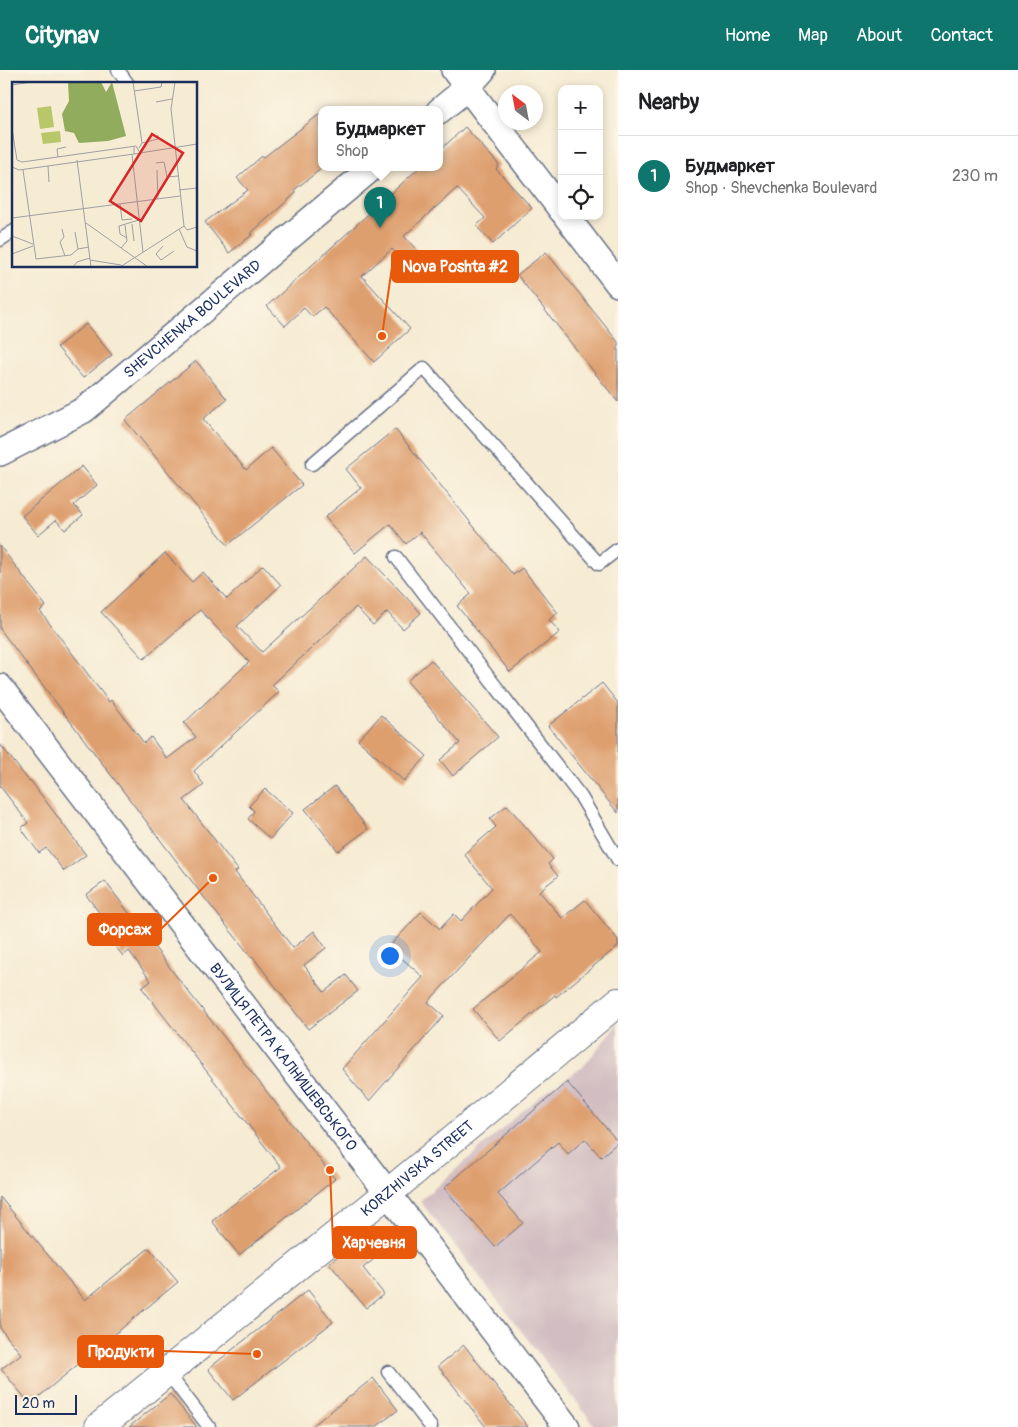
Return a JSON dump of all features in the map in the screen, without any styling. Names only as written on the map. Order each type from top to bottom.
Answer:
[{"type":"street","points":[[443,106],[468,76],[558,205]]},
{"type":"street","name":"SHEVCHENKA BOULEVARD","points":[[0,453],[84,410],[368,171]]},
{"type":"street","points":[[569,220],[618,284]]},
{"type":"street","name":"ВУЛИЦЯ ПЕТРА КАЛНИШЕВСЬКОГО","points":[[0,687],[567,1427]]},
{"type":"street","name":"KORZHIVSKA STREET","points":[[99,1427],[388,1194],[618,1002]]},
{"type":"lane","points":[[118,70],[127,82]]},
{"type":"lane","points":[[0,240],[12,232]]},
{"type":"lane","points":[[312,464],[424,368],[599,564],[618,549]]},
{"type":"lane","points":[[396,556],[581,797],[618,860]]},
{"type":"lane","points":[[167,1372],[209,1427]]},
{"type":"lane","points":[[388,1372],[431,1427]]},
{"type":"shaded area","points":[[618,1023],[618,1427],[596,1427],[420,1201],[540,1096],[583,1067]]},
{"type":"building","points":[[318,115],[318,171],[294,190],[296,193],[250,234],[252,235],[229,253],[205,222],[248,190],[237,178],[262,156],[264,157]]},
{"type":"building","points":[[465,127],[499,165],[496,169],[532,208],[493,244],[476,226],[485,218],[457,188],[404,236],[433,268],[420,280],[392,249],[362,276],[410,329],[374,362],[324,307],[312,317],[304,308],[285,326],[267,306],[416,171],[443,171],[443,147]]},
{"type":"building","points":[[546,252],[618,342],[618,402],[517,275]]},
{"type":"building","points":[[86,324],[112,355],[83,378],[57,347]]},
{"type":"building","points":[[196,361],[227,399],[203,419],[246,470],[271,448],[302,485],[228,545],[125,420]]},
{"type":"building","points":[[395,429],[513,575],[522,568],[558,613],[549,620],[560,632],[510,672],[457,606],[471,594],[420,532],[406,544],[390,524],[355,553],[325,517],[361,488],[346,469]]},
{"type":"building","points":[[82,466],[97,485],[74,505],[83,515],[65,530],[56,520],[38,535],[22,516]]},
{"type":"building","points":[[0,546],[46,606],[40,611],[109,702],[111,700],[144,743],[151,737],[167,759],[196,737],[184,723],[249,662],[200,610],[144,659],[101,612],[165,553],[192,582],[203,572],[227,599],[263,565],[281,585],[237,626],[262,652],[367,556],[421,613],[403,629],[387,612],[373,625],[356,607],[272,685],[279,692],[194,771],[204,785],[184,800],[238,870],[235,872],[293,948],[314,931],[326,948],[304,965],[324,992],[346,975],[358,991],[308,1029],[203,896],[0,629]]},
{"type":"building","points":[[431,660],[498,737],[453,776],[440,760],[460,743],[407,681]]},
{"type":"building","points":[[602,683],[618,703],[618,813],[548,726]]},
{"type":"building","points":[[381,715],[427,756],[404,781],[358,740]]},
{"type":"building","points":[[0,744],[30,780],[86,855],[64,871],[46,848],[39,853],[21,828],[28,823],[0,786]]},
{"type":"building","points":[[335,786],[368,829],[338,851],[305,809]]},
{"type":"building","points":[[265,789],[293,813],[270,839],[248,819],[254,811],[249,806]]},
{"type":"building","points":[[507,805],[553,859],[548,864],[558,876],[539,891],[562,918],[585,900],[618,940],[618,946],[500,1041],[473,1009],[542,952],[510,914],[428,1002],[444,1016],[369,1101],[342,1069],[423,977],[389,947],[421,912],[440,929],[454,914],[461,921],[492,888],[464,854],[496,827],[490,819]]},
{"type":"building","points":[[105,881],[173,972],[335,1179],[239,1255],[212,1221],[281,1167],[142,988],[151,981],[129,951],[123,956],[107,936],[113,931],[86,895]]},
{"type":"building","points":[[567,1082],[618,1142],[601,1157],[585,1139],[568,1154],[558,1142],[498,1194],[523,1223],[495,1247],[444,1188]]},
{"type":"building","points":[[0,1197],[85,1300],[149,1248],[178,1282],[30,1404],[1,1369],[21,1354],[0,1328]]},
{"type":"building","points":[[374,1227],[389,1247],[363,1268],[384,1294],[366,1308],[329,1263]]},
{"type":"building","points":[[308,1290],[333,1322],[233,1400],[208,1369]]},
{"type":"building","points":[[464,1345],[528,1427],[486,1427],[438,1366]]},
{"type":"building","points":[[373,1378],[398,1410],[376,1427],[311,1427]]},
{"type":"building","points":[[170,1394],[197,1427],[129,1427]]},
{"type":"place","name":"Будмаркет","points":[[380,228]]},
{"type":"place","name":"Nova Poshta #2","points":[[382,336]]},
{"type":"place","name":"Форсаж","points":[[213,878]]},
{"type":"place","name":"Харчевня","points":[[330,1170]]},
{"type":"place","name":"Продукти","points":[[257,1354]]}]
